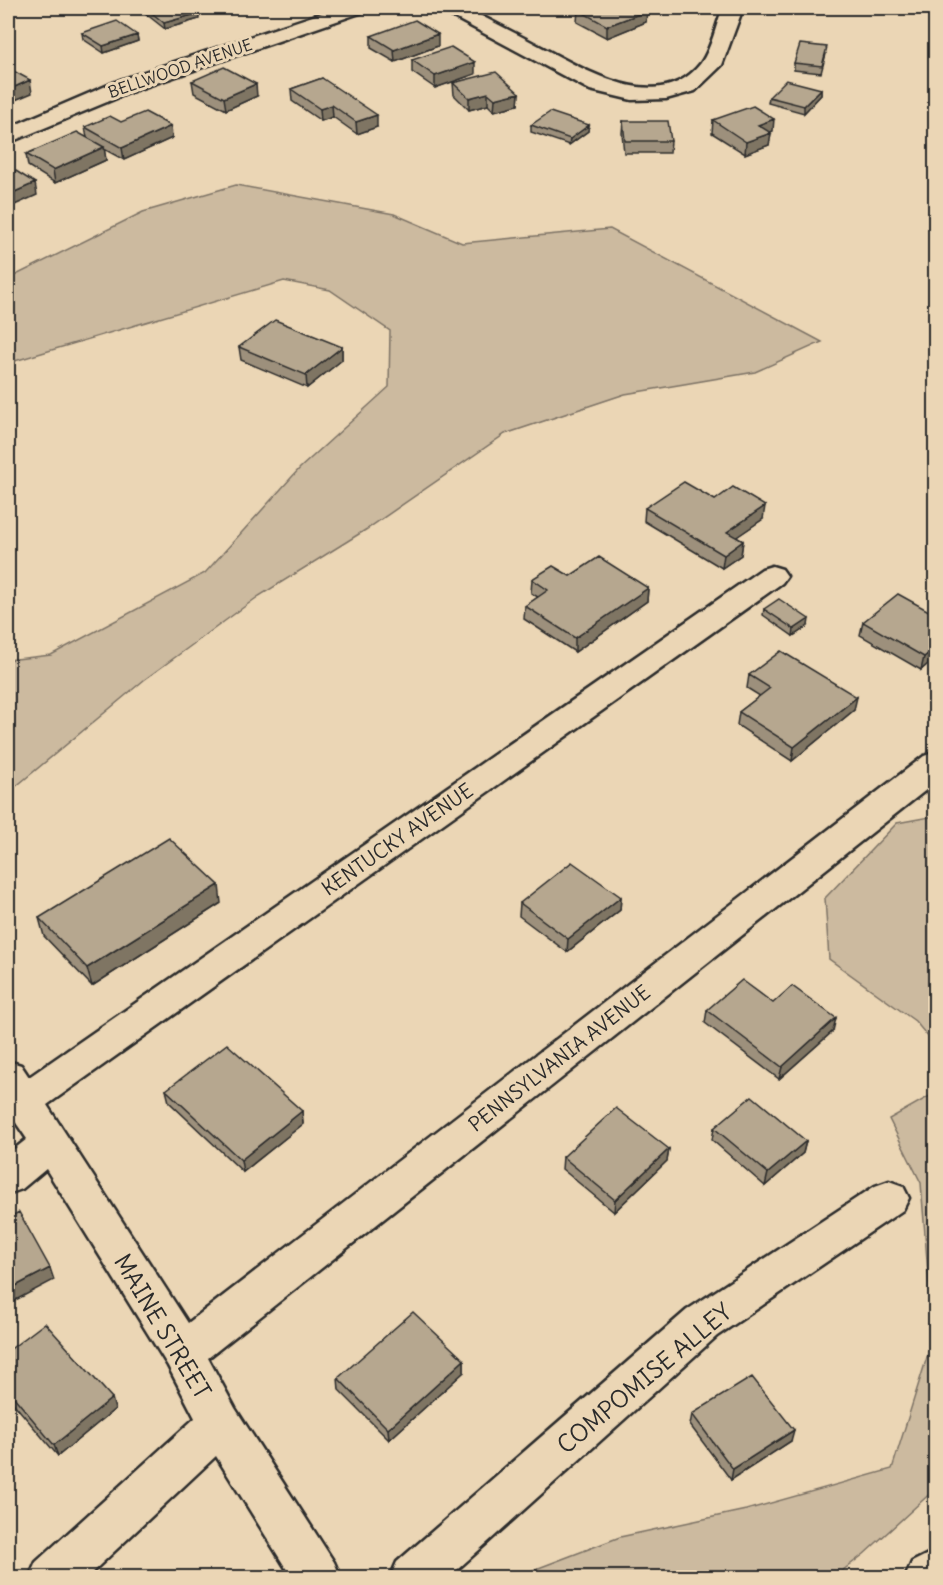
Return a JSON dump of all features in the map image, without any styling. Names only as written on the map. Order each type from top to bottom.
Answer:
[{"type":"street","name":"BELLWOOD AVENUE","points":[[8,136],[128,85],[356,8]]},
{"type":"street","points":[[451,8],[598,85],[632,93],[666,92],[687,86],[711,65],[733,8]]},
{"type":"street","name":"KENTUCKY AVENUE","points":[[15,1089],[772,576]]},
{"type":"street","name":"PENNSYLVANIA AVENUE","points":[[183,1352],[936,764]]},
{"type":"street","name":"MAINE STREET","points":[[15,1089],[183,1352],[220,1422],[318,1578]]},
{"type":"street","points":[[8,1177],[50,1144]]},
{"type":"street","name":"COMPOMISE ALLEY","points":[[413,1578],[702,1323],[889,1198]]},
{"type":"street","points":[[52,1578],[220,1422]]},
{"type":"street","points":[[928,1578],[936,1572]]},
{"type":"shaded area","points":[[236,185],[394,214],[462,243],[610,229],[822,342],[755,372],[625,394],[505,434],[367,529],[259,596],[144,680],[8,793],[8,660],[51,655],[205,573],[300,468],[389,387],[390,331],[330,290],[284,281],[8,363],[8,279],[143,212]]},
{"type":"shaded area","points":[[936,816],[935,1045],[915,1021],[829,959],[825,898],[897,823]]},
{"type":"shaded area","points":[[935,1093],[935,1489],[864,1554],[834,1577],[515,1577],[620,1537],[746,1510],[892,1469],[933,1338],[921,1183],[889,1119]]},
{"type":"building","points":[[146,8],[191,8],[199,13],[164,23]]},
{"type":"building","points":[[584,8],[641,8],[647,11],[607,26],[578,10]]},
{"type":"building","points":[[415,20],[438,34],[394,50],[371,36]]},
{"type":"building","points":[[117,21],[137,35],[103,46],[82,33]]},
{"type":"building","points":[[800,44],[827,47],[822,66],[794,63]]},
{"type":"building","points":[[451,47],[475,62],[435,76],[412,60]]},
{"type":"building","points":[[224,67],[256,84],[224,98],[192,81]]},
{"type":"building","points":[[8,68],[30,80],[8,90]]},
{"type":"building","points":[[496,72],[519,93],[495,99],[488,93],[469,98],[453,83]]},
{"type":"building","points":[[322,78],[377,115],[356,122],[332,105],[320,109],[291,89]]},
{"type":"building","points":[[786,80],[821,89],[804,106],[769,97]]},
{"type":"building","points":[[753,106],[774,119],[758,125],[771,133],[746,142],[713,120]]},
{"type":"building","points":[[145,112],[171,126],[122,148],[85,127],[110,116],[121,122]]},
{"type":"building","points":[[550,112],[589,125],[570,139],[531,125]]},
{"type":"building","points":[[623,121],[668,121],[671,141],[625,141]]},
{"type":"building","points":[[77,132],[104,147],[53,170],[26,154]]},
{"type":"building","points":[[8,166],[35,183],[8,195]]},
{"type":"building","points":[[275,320],[342,347],[306,375],[239,347]]},
{"type":"building","points":[[684,482],[715,500],[733,487],[765,506],[727,532],[743,541],[724,555],[645,508]]},
{"type":"building","points":[[599,557],[648,588],[575,638],[525,606],[548,590],[532,579],[553,566],[570,576]]},
{"type":"building","points":[[898,594],[936,615],[936,647],[924,657],[863,622]]},
{"type":"building","points":[[779,599],[809,619],[794,629],[764,609]]},
{"type":"building","points":[[781,651],[857,697],[794,747],[739,712],[770,688],[749,675]]},
{"type":"building","points":[[169,838],[219,885],[87,968],[39,918]]},
{"type":"building","points":[[572,862],[621,897],[568,939],[520,903]]},
{"type":"building","points":[[742,980],[773,1003],[792,986],[836,1018],[782,1067],[707,1010]]},
{"type":"building","points":[[227,1044],[302,1111],[241,1160],[166,1090]]},
{"type":"building","points":[[752,1096],[806,1141],[768,1173],[714,1128]]},
{"type":"building","points":[[616,1108],[669,1149],[615,1200],[563,1157]]},
{"type":"building","points":[[19,1212],[50,1268],[8,1290],[8,1218]]},
{"type":"building","points":[[413,1312],[464,1360],[388,1429],[338,1378]]},
{"type":"building","points":[[45,1323],[112,1398],[54,1445],[8,1390],[8,1351]]},
{"type":"building","points":[[752,1377],[794,1430],[733,1469],[692,1414]]}]
